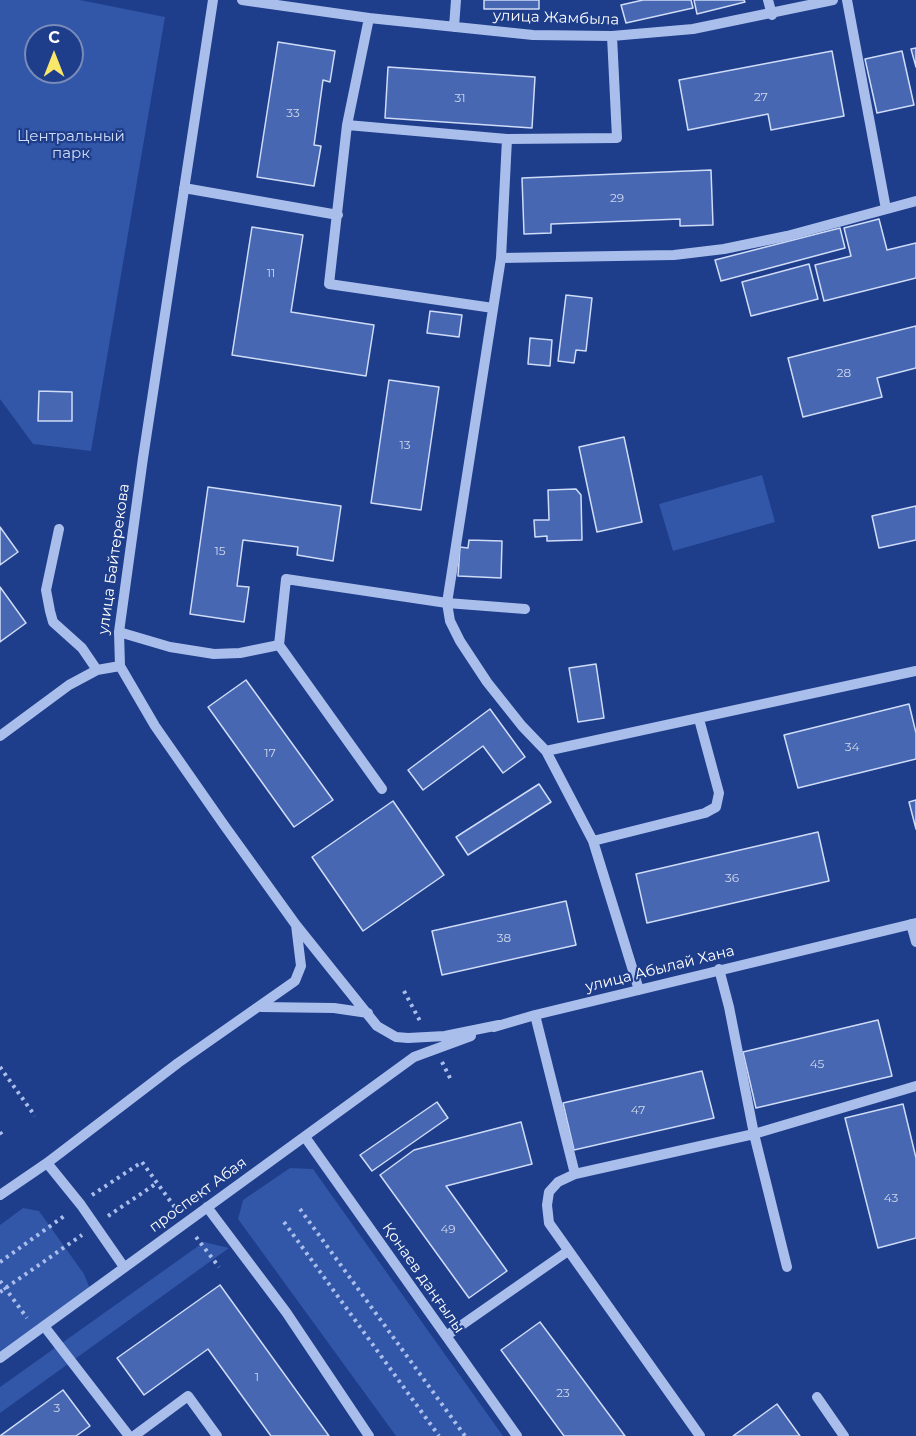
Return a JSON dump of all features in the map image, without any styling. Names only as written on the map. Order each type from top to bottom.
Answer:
[{"type":"street","name":"улица Байтерекова","points":[[213,0],[119,632],[120,666],[155,726],[296,925],[377,1026],[396,1037],[445,1036],[499,1025]]},
{"type":"street","name":"улица Жамбыла","points":[[242,0],[369,18],[532,35],[612,36],[693,29],[772,15],[833,0]]},
{"type":"street","points":[[454,27],[456,0]]},
{"type":"street","points":[[768,0],[772,15]]},
{"type":"street","points":[[847,0],[886,209]]},
{"type":"street","points":[[369,18],[347,124],[329,284],[493,308]]},
{"type":"street","points":[[347,124],[507,139],[617,138],[612,36]]},
{"type":"street","points":[[507,139],[501,258],[447,603],[450,621],[487,682],[522,726],[546,751],[593,841],[639,990]]},
{"type":"street","points":[[184,188],[338,215]]},
{"type":"street","points":[[501,258],[674,255],[724,249],[787,237],[916,201]]},
{"type":"street","points":[[59,530],[46,590],[50,611],[53,622],[82,648],[97,670]]},
{"type":"street","points":[[382,789],[279,645],[286,579],[447,603],[525,609]]},
{"type":"street","points":[[119,632],[170,647],[214,654],[240,653],[279,645]]},
{"type":"street","points":[[0,736],[69,685],[97,670],[120,666]]},
{"type":"street","points":[[546,751],[916,671]]},
{"type":"street","points":[[593,841],[705,813],[716,807],[719,793],[699,719]]},
{"type":"street","points":[[914,923],[916,942]]},
{"type":"street","name":"улица Абылай Хана","points":[[414,1057],[499,1025],[535,1015],[914,923]]},
{"type":"street","points":[[0,1195],[47,1163],[178,1063],[261,1007],[299,977],[301,959],[296,925]]},
{"type":"street","points":[[719,969],[729,1007],[754,1134],[787,1267]]},
{"type":"street","points":[[261,1007],[334,1008],[368,1014]]},
{"type":"street","points":[[535,1015],[575,1174]]},
{"type":"street","name":"проспект Абая","points":[[0,1358],[414,1057]]},
{"type":"street","points":[[700,1436],[549,1223],[547,1205],[549,1192],[558,1182],[575,1174],[754,1134],[916,1086]]},
{"type":"street","name":"Қонаев даңғылы","points":[[304,1137],[516,1436]]},
{"type":"street","points":[[47,1163],[96,1225],[124,1268]]},
{"type":"street","points":[[207,1207],[286,1312],[369,1436]]},
{"type":"street","points":[[446,1336],[568,1251]]},
{"type":"street","points":[[40,1329],[129,1436]]},
{"type":"street","points":[[134,1436],[188,1396],[217,1436]]},
{"type":"street","points":[[817,1397],[844,1436]]},
{"type":"path","points":[[0,1067],[2,1074],[35,1116]]},
{"type":"path","points":[[0,1131],[4,1138]]},
{"type":"path","points":[[0,1292],[157,1183]]},
{"type":"path","points":[[300,1209],[465,1436]]},
{"type":"path","points":[[284,1222],[439,1436]]},
{"type":"path","points":[[0,1281],[40,1329]]},
{"type":"green space","name":"Центральный парк","points":[[0,0],[80,0],[165,17],[91,451],[33,444],[0,399]]},
{"type":"green space","points":[[762,475],[775,522],[673,551],[659,504]]},
{"type":"green space","points":[[290,1168],[313,1169],[503,1436],[396,1436],[238,1219],[243,1200]]},
{"type":"green space","points":[[23,1208],[39,1211],[84,1274],[89,1286],[88,1291],[0,1359],[0,1225]]},
{"type":"green space","points":[[204,1242],[229,1248],[0,1413],[0,1387]]},
{"type":"building","points":[[484,0],[539,0],[539,9],[484,9]]},
{"type":"building","points":[[643,0],[691,0],[693,8],[626,23],[621,5]]},
{"type":"building","points":[[694,0],[744,0],[745,2],[697,14]]},
{"type":"building","points":[[278,42],[335,51],[330,82],[323,80],[314,145],[321,146],[314,186],[257,177]]},
{"type":"building","points":[[916,48],[916,67],[911,49]]},
{"type":"building","points":[[832,51],[844,116],[771,130],[768,114],[688,130],[679,80]]},
{"type":"building","points":[[902,51],[914,105],[877,113],[865,59]]},
{"type":"building","points":[[388,67],[535,77],[532,128],[385,118]]},
{"type":"building","points":[[711,170],[713,225],[680,226],[680,219],[551,224],[551,233],[524,234],[522,178]]},
{"type":"building","points":[[879,219],[887,250],[916,243],[916,278],[824,301],[815,265],[851,256],[844,228]]},
{"type":"building","points":[[252,227],[303,235],[291,312],[374,325],[366,376],[232,355]]},
{"type":"building","points":[[840,228],[845,248],[721,281],[715,260]]},
{"type":"building","points":[[809,264],[818,299],[751,316],[742,282]]},
{"type":"building","points":[[566,295],[592,298],[586,351],[576,350],[574,363],[558,361]]},
{"type":"building","points":[[430,311],[462,315],[459,337],[427,333]]},
{"type":"building","points":[[916,326],[916,368],[877,378],[882,397],[803,417],[788,358]]},
{"type":"building","points":[[530,338],[552,340],[550,366],[528,364]]},
{"type":"building","points":[[389,380],[439,387],[421,510],[371,503]]},
{"type":"building","points":[[39,391],[72,392],[72,421],[38,421]]},
{"type":"building","points":[[624,437],[642,522],[597,532],[579,447]]},
{"type":"building","points":[[208,487],[341,506],[333,561],[297,555],[298,547],[243,540],[237,586],[249,587],[244,622],[190,614]]},
{"type":"building","points":[[576,489],[581,495],[582,540],[547,541],[547,536],[535,537],[534,520],[549,520],[548,490]]},
{"type":"building","points":[[916,506],[916,540],[879,548],[872,516]]},
{"type":"building","points":[[0,527],[18,552],[0,565]]},
{"type":"building","points":[[469,540],[502,541],[501,578],[458,576],[460,547],[468,548]]},
{"type":"building","points":[[0,587],[26,623],[0,642]]},
{"type":"building","points":[[596,664],[604,718],[578,722],[569,668]]},
{"type":"building","points":[[246,680],[333,800],[294,827],[208,707]]},
{"type":"building","points":[[909,704],[916,733],[916,759],[798,788],[784,735]]},
{"type":"building","points":[[490,709],[525,757],[503,773],[483,746],[423,790],[408,770]]},
{"type":"building","points":[[539,784],[551,802],[468,855],[456,837]]},
{"type":"building","points":[[916,800],[916,829],[909,802]]},
{"type":"building","points":[[393,801],[444,875],[363,931],[312,857]]},
{"type":"building","points":[[818,832],[829,881],[647,923],[636,874]]},
{"type":"building","points":[[566,901],[576,945],[442,975],[432,931]]},
{"type":"building","points":[[878,1020],[892,1076],[756,1108],[743,1052]]},
{"type":"building","points":[[702,1071],[714,1118],[574,1150],[563,1103]]},
{"type":"building","points":[[437,1102],[448,1118],[372,1171],[360,1155]]},
{"type":"building","points":[[903,1104],[916,1158],[916,1238],[878,1248],[845,1118]]},
{"type":"building","points":[[521,1122],[532,1164],[446,1186],[507,1271],[469,1298],[380,1175],[414,1150]]},
{"type":"building","points":[[220,1285],[329,1436],[271,1436],[208,1349],[144,1395],[117,1358]]},
{"type":"building","points":[[540,1322],[625,1436],[564,1436],[501,1350]]},
{"type":"building","points":[[63,1390],[90,1426],[76,1436],[0,1436]]},
{"type":"building","points":[[777,1404],[800,1436],[733,1436]]}]
